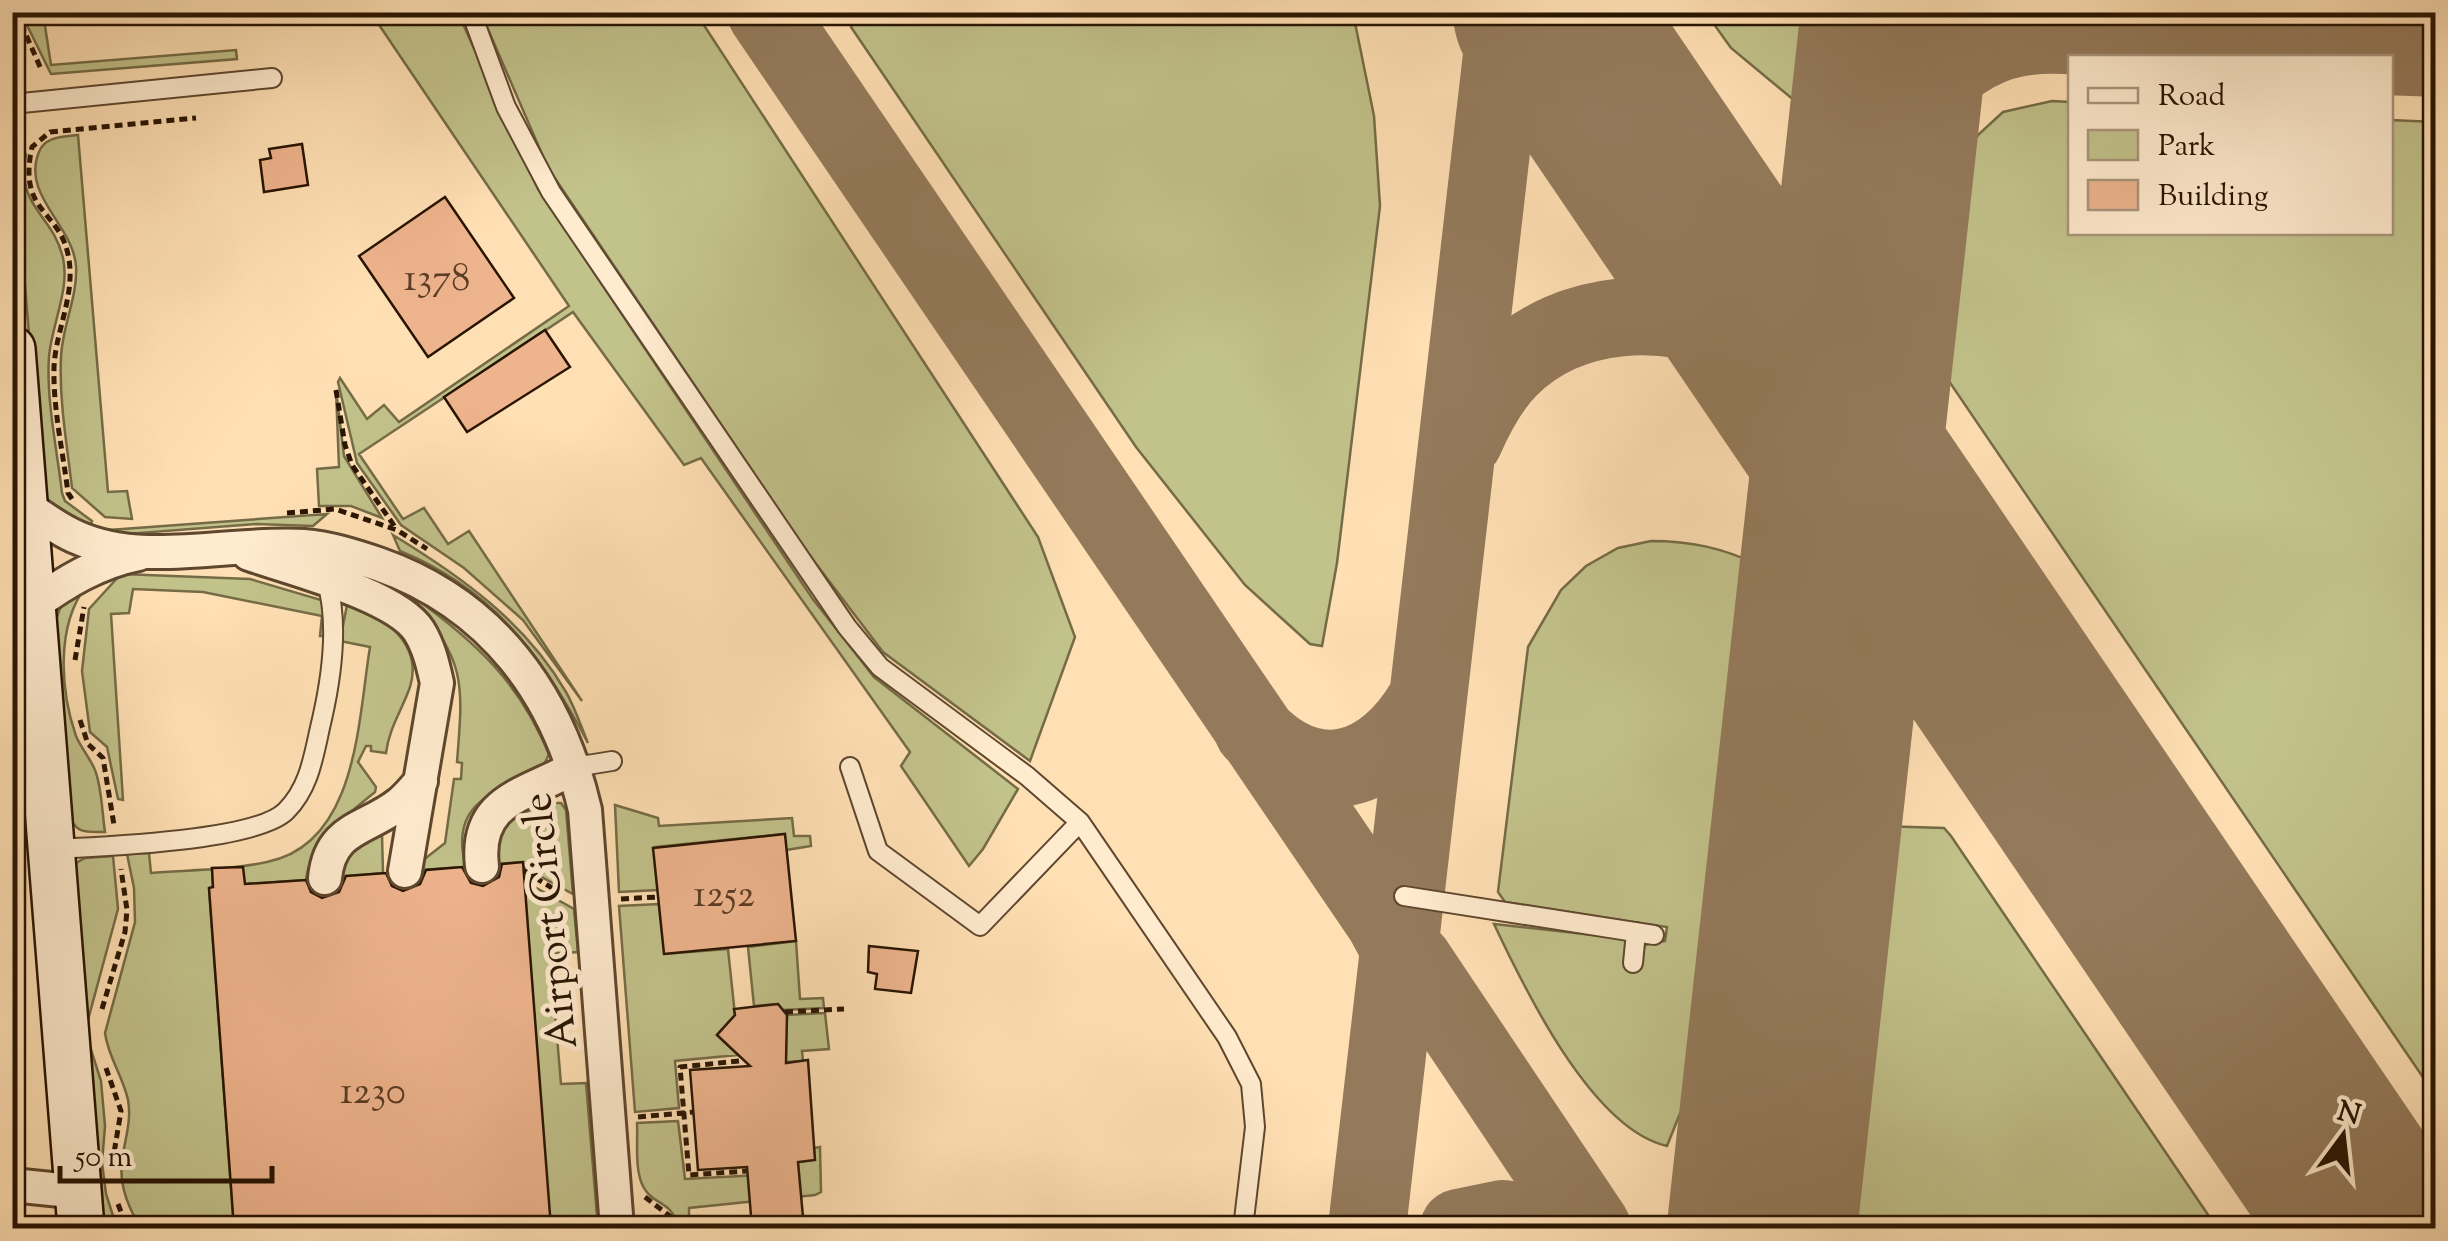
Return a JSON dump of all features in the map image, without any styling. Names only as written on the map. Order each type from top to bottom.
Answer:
[{"type":"main road","points":[[12,349],[24,504],[21,562],[32,606],[52,849],[92,1205]]},
{"type":"street","name":"Airport Circle","points":[[24,504],[76,538],[108,548],[152,551],[306,546],[352,555],[412,576],[466,608],[535,686],[575,767],[586,810],[616,1228]]},
{"type":"street","points":[[227,547],[399,610],[418,628],[432,657],[437,682],[405,872]]},
{"type":"street","name":"Airport Circle","points":[[32,606],[60,586],[112,559],[152,551]]},
{"type":"street","points":[[482,866],[484,824],[498,806],[575,767]]},
{"type":"street","points":[[325,878],[332,850],[347,833],[398,805],[420,781]]},
{"type":"street","points":[[12,1185],[92,1205]]},
{"type":"lane","points":[[471,12],[506,107],[551,192],[847,627],[880,668],[1027,776],[1080,822],[1227,1037],[1252,1084],[1256,1126],[1244,1228]]},
{"type":"lane","points":[[12,104],[272,78]]},
{"type":"lane","points":[[152,551],[198,565]]},
{"type":"lane","points":[[52,849],[253,828],[284,814],[306,785],[327,696],[335,611],[328,582]]},
{"type":"lane","points":[[575,767],[612,761]]},
{"type":"lane","points":[[850,767],[878,850],[980,926],[1080,822]]},
{"type":"lane","points":[[1404,896],[1645,934],[1633,962]]},
{"type":"path","points":[[16,12],[41,69]]},
{"type":"path","points":[[76,503],[68,493],[54,368],[70,260],[63,241],[28,186],[32,147],[50,132],[196,118]]},
{"type":"path","points":[[48,120],[50,132]]},
{"type":"path","points":[[336,390],[352,465],[397,530]]},
{"type":"path","points":[[277,514],[335,509],[397,530],[431,552]]},
{"type":"path","points":[[74,674],[82,610],[91,597]]},
{"type":"path","points":[[80,718],[88,744],[103,758],[115,830]]},
{"type":"path","points":[[100,1020],[125,932],[127,910],[119,856]]},
{"type":"path","points":[[631,898],[658,897]]},
{"type":"path","points":[[785,1012],[844,1010]]},
{"type":"path","points":[[739,1061],[680,1066],[689,1175],[747,1171]]},
{"type":"path","points":[[104,1063],[121,1111],[112,1159]]},
{"type":"path","points":[[650,1116],[694,1112]]},
{"type":"path","points":[[642,1195],[671,1217],[674,1228]]},
{"type":"path","points":[[92,1205],[127,1228]]},
{"type":"green space","points":[[21,13],[43,13],[51,65],[236,50],[237,59],[51,74]]},
{"type":"green space","points":[[371,13],[458,13],[538,189],[812,598],[874,677],[1018,789],[969,866],[901,766],[910,752],[701,458],[684,465],[573,312],[359,454],[403,519],[424,508],[448,544],[469,531],[582,701],[523,620],[464,568],[401,525],[357,463],[340,378],[367,419],[384,405],[399,422],[569,306]]},
{"type":"green space","points":[[481,13],[696,13],[1038,537],[1075,637],[1030,761],[883,652],[810,556],[548,168]]},
{"type":"green space","points":[[855,13],[1353,13],[1374,116],[1380,206],[1337,563],[1322,646],[1310,644],[1245,585],[1136,447],[851,27]]},
{"type":"green space","points":[[1706,13],[1816,13],[1807,96],[1795,101],[1731,48]]},
{"type":"green space","points":[[2052,101],[2068,102],[2068,235],[2393,235],[2393,120],[2435,122],[2435,1095],[1942,371],[1933,343],[1955,167],[1979,134],[2003,112]]},
{"type":"green space","points":[[78,135],[108,492],[127,491],[132,519],[105,517],[72,488],[61,373],[76,266],[73,251],[42,196],[35,168],[46,143]]},
{"type":"green space","points":[[20,152],[26,154],[24,172],[30,199],[51,230],[63,258],[62,294],[49,356],[50,407],[62,493],[65,501],[92,521],[89,532],[50,506],[42,493],[15,163]]},
{"type":"green space","points":[[336,390],[344,456],[382,518],[351,506],[319,506],[317,469],[339,467]]},
{"type":"green space","points":[[327,514],[313,526],[256,524],[101,536],[109,530]]},
{"type":"green space","points":[[393,535],[490,603],[531,644],[566,692],[588,743],[553,682],[512,629],[462,585],[400,551]]},
{"type":"green space","points":[[1651,541],[1706,547],[1759,565],[1699,1066],[1667,1146],[1639,1134],[1587,1086],[1543,1019],[1494,924],[1629,939],[1627,967],[1639,969],[1645,945],[1665,941],[1667,927],[1505,902],[1498,892],[1528,647],[1561,590],[1586,566],[1618,548]]},
{"type":"green space","points":[[121,574],[250,579],[321,600],[328,609],[325,636],[320,636],[322,616],[203,592],[133,589],[129,613],[111,614],[123,800],[118,799],[107,747],[90,732],[82,671],[89,609]]},
{"type":"green space","points":[[86,586],[76,602],[65,639],[64,679],[76,736],[97,777],[105,832],[82,830],[68,814],[53,629],[62,602]]},
{"type":"green space","points":[[415,598],[458,631],[494,666],[524,706],[549,754],[541,771],[492,794],[469,814],[462,846],[466,867],[419,870],[422,861],[445,843],[454,779],[461,779],[462,763],[457,762],[457,675],[443,640],[412,602]]},
{"type":"green space","points":[[347,605],[387,624],[406,645],[413,672],[386,753],[371,751],[371,746],[366,746],[358,762],[376,787],[375,792],[322,841],[306,880],[245,884],[212,869],[267,862],[297,851],[320,831],[348,775],[370,647],[340,641]]},
{"type":"green space","points":[[545,803],[561,803],[566,810],[573,894],[523,867],[522,862],[496,864],[494,851],[504,823]]},
{"type":"green space","points":[[615,805],[658,818],[659,826],[792,818],[794,836],[810,836],[811,846],[786,850],[784,834],[654,847],[658,890],[619,892]]},
{"type":"green space","points":[[1880,826],[1944,828],[1951,836],[2217,1228],[1833,1228],[1867,900]]},
{"type":"green space","points":[[376,830],[382,834],[383,873],[340,877],[346,851]]},
{"type":"green space","points":[[149,853],[151,873],[212,869],[213,887],[209,889],[234,1228],[141,1228],[122,1179],[128,1100],[105,1033],[135,922],[127,854]]},
{"type":"green space","points":[[113,856],[118,909],[85,1030],[73,875],[76,863],[85,858]]},
{"type":"green space","points":[[524,881],[574,909],[578,952],[550,954],[561,1084],[586,1083],[598,1228],[550,1228]]},
{"type":"green space","points":[[659,904],[665,954],[728,949],[735,1015],[717,1035],[738,1055],[675,1061],[679,1108],[635,1112],[619,906]]},
{"type":"green space","points":[[796,941],[800,999],[823,998],[824,1008],[783,1010],[778,1004],[754,1006],[748,947]]},
{"type":"green space","points":[[825,1013],[829,1049],[802,1051],[803,1061],[758,1064],[780,1043],[787,1015]]},
{"type":"green space","points":[[85,1033],[101,1081],[105,1126],[102,1163],[106,1194],[117,1228],[101,1228]]},
{"type":"green space","points":[[678,1121],[685,1179],[798,1173],[798,1162],[814,1160],[814,1148],[820,1147],[821,1192],[689,1208],[689,1228],[679,1228],[672,1212],[644,1188],[637,1147],[637,1123]]},
{"type":"building","points":[[302,144],[308,185],[264,192],[260,160],[271,158],[269,149]]},
{"type":"building","points":[[445,197],[514,298],[428,357],[359,256]]},
{"type":"building","points":[[545,330],[570,367],[467,432],[444,397]]},
{"type":"building","points":[[785,834],[796,941],[664,954],[653,848]]},
{"type":"building","points":[[523,862],[551,1228],[234,1228],[209,888],[213,887],[212,868],[243,867],[245,884],[306,880],[311,892],[322,898],[339,892],[346,876],[386,873],[392,886],[403,891],[420,884],[426,870],[462,867],[471,883],[483,886],[499,877],[502,864]]},
{"type":"building","points":[[869,946],[918,951],[911,993],[875,989],[877,974],[868,972]]},
{"type":"building","points":[[778,1004],[787,1015],[786,1063],[808,1060],[815,1160],[798,1162],[804,1228],[752,1228],[747,1167],[698,1170],[690,1070],[750,1066],[717,1035],[735,1015],[734,1009]]},
{"type":"taxiway","points":[[766,12],[1592,1228]]},
{"type":"taxiway","points":[[1367,1228],[1507,12]]},
{"type":"taxiway","points":[[1883,139],[1919,98],[1960,62],[2011,39],[2051,35],[2374,55]]},
{"type":"taxiway","points":[[2393,56],[2436,58]]},
{"type":"taxiway","points":[[1464,440],[1483,402],[1509,368],[1533,348],[1589,323],[1652,317],[1713,327],[1748,343],[1798,380]]},
{"type":"taxiway","points":[[1253,730],[1276,750],[1300,763],[1346,767],[1389,745],[1425,702]]},
{"type":"taxiway","points":[[1726,1228],[1743,1211],[1772,1137]]},
{"type":"taxiway","points":[[1459,1228],[1503,1219],[1557,1228]]},
{"type":"runway","points":[[1548,12],[2374,1228]]},
{"type":"runway","points":[[1762,1228],[1896,12]]}]
